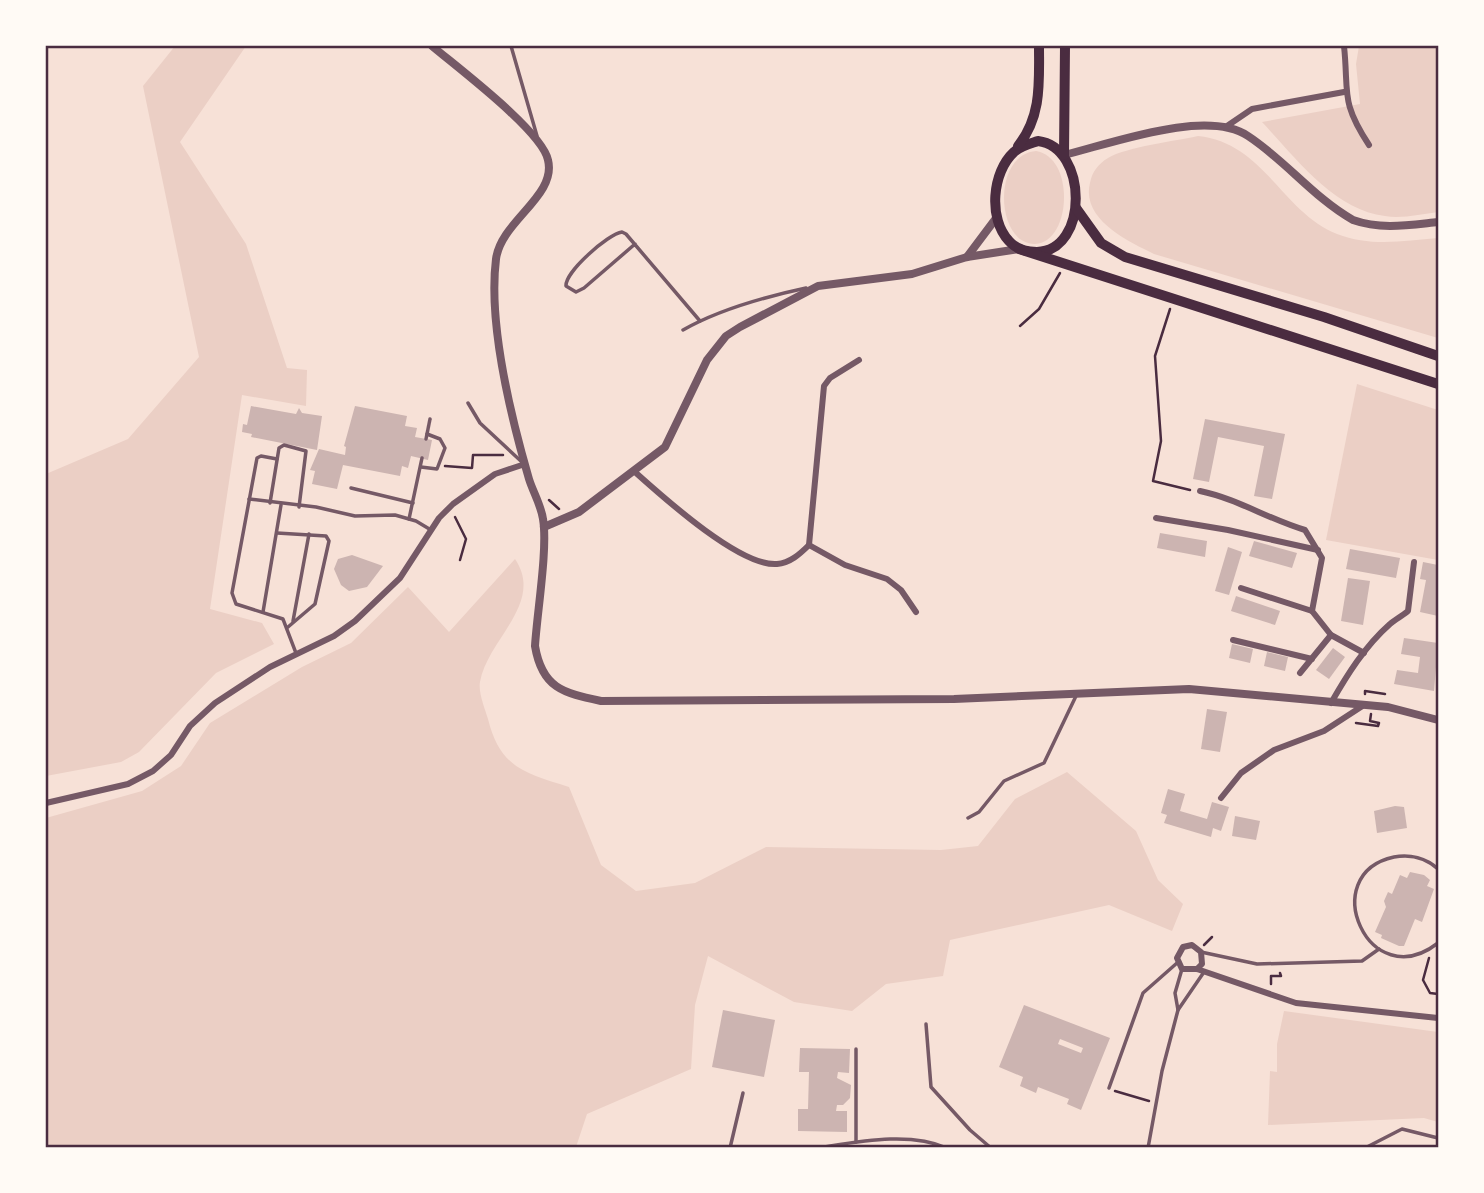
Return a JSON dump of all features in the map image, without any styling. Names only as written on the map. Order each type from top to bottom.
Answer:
[{"type":"highway","points":[[1039,46],[1039,97],[1035,120],[1030,132],[1014,151],[999,177],[995,193],[997,216],[1005,236],[1019,249],[1438,384]]},
{"type":"highway","points":[[1064,155],[1065,46]]},
{"type":"highway","points":[[1014,151],[1038,141],[1056,146],[1064,155],[1072,176],[1076,208],[1069,230],[1053,247],[1042,252],[1019,249]]},
{"type":"highway","points":[[1076,208],[1101,243],[1125,257],[1324,317],[1438,356]]},
{"type":"street","points":[[432,46],[538,142],[549,162],[548,178],[501,241],[496,259],[498,333],[525,464],[544,527],[535,646],[543,674],[566,694],[601,701],[1076,696],[1189,690],[1388,707],[1438,720]]},
{"type":"street","points":[[1344,46],[1344,92],[1356,125],[1369,145]]},
{"type":"street","points":[[1227,127],[1252,109],[1344,92]]},
{"type":"street","points":[[1064,155],[1159,132],[1189,127],[1227,127],[1250,137],[1353,220],[1368,226],[1391,227],[1438,222]]},
{"type":"street","points":[[967,257],[997,216]]},
{"type":"street","points":[[544,527],[565,520],[635,472],[665,447],[707,360],[726,336],[818,286],[912,274],[967,257],[1019,249]]},
{"type":"street","points":[[635,472],[664,499],[745,556],[764,564],[780,564],[798,556],[809,545],[822,394],[830,378],[859,360]]},
{"type":"street","points":[[46,803],[111,789],[143,778],[171,755],[190,726],[215,703],[296,654],[334,636],[390,590],[431,530],[449,509],[495,474],[525,464]]},
{"type":"street","points":[[1200,491],[1231,498],[1267,517],[1305,530],[1318,550],[1321,566],[1312,611]]},
{"type":"street","points":[[1156,519],[1227,530],[1318,550]]},
{"type":"street","points":[[809,545],[845,565],[887,579],[901,590],[916,612]]},
{"type":"street","points":[[1331,703],[1364,653],[1389,624],[1408,611],[1414,562]]},
{"type":"street","points":[[1241,588],[1312,611],[1331,635],[1364,653]]},
{"type":"street","points":[[1300,673],[1331,635]]},
{"type":"street","points":[[1233,640],[1312,659]]},
{"type":"street","points":[[1221,798],[1241,773],[1274,750],[1332,727],[1364,705]]},
{"type":"street","points":[[1200,971],[1201,952],[1192,945],[1183,947],[1178,954],[1180,966],[1296,1003],[1438,1018]]},
{"type":"lane","points":[[511,46],[538,142]]},
{"type":"lane","points":[[635,244],[584,288],[576,292],[566,286],[569,273],[616,233],[626,234],[635,244],[700,321]]},
{"type":"lane","points":[[683,331],[700,321],[772,295],[818,286]]},
{"type":"lane","points":[[468,403],[480,423],[525,464]]},
{"type":"lane","points":[[421,467],[433,469],[440,465],[445,445],[440,439],[426,437],[430,419]]},
{"type":"lane","points":[[270,503],[281,446],[306,451],[299,507]]},
{"type":"lane","points":[[277,459],[261,456],[257,458],[233,600],[245,609],[276,615],[288,627],[296,654]]},
{"type":"lane","points":[[410,519],[422,458]]},
{"type":"lane","points":[[351,488],[413,503]]},
{"type":"lane","points":[[249,499],[281,505],[316,507],[355,516],[394,516],[410,519],[431,530]]},
{"type":"lane","points":[[263,612],[281,505]]},
{"type":"lane","points":[[277,533],[326,536],[329,541],[318,598],[288,627]]},
{"type":"lane","points":[[293,623],[309,534]]},
{"type":"lane","points":[[968,818],[979,812],[1014,774],[1044,763],[1076,696]]},
{"type":"lane","points":[[1438,869],[1419,858],[1403,855],[1387,859],[1372,867],[1361,880],[1355,896],[1354,913],[1360,929],[1379,949],[1409,956],[1432,948],[1438,943]]},
{"type":"lane","points":[[1201,952],[1257,964],[1362,961],[1379,949]]},
{"type":"lane","points":[[1178,1010],[1175,993],[1180,966]]},
{"type":"lane","points":[[1109,1088],[1143,993],[1180,966]]},
{"type":"lane","points":[[1148,1147],[1162,1071],[1178,1010],[1200,971]]},
{"type":"lane","points":[[926,1024],[931,1087],[970,1130],[991,1147]]},
{"type":"lane","points":[[856,1049],[856,1142]]},
{"type":"lane","points":[[730,1147],[743,1093]]},
{"type":"lane","points":[[1365,1147],[1402,1129],[1438,1138]]},
{"type":"lane","points":[[817,1147],[911,1140],[947,1147]]},
{"type":"path","points":[[1020,326],[1039,309],[1061,272]]},
{"type":"path","points":[[1173,298],[1155,356],[1161,441],[1153,481],[1200,491]]},
{"type":"path","points":[[440,465],[472,468],[473,455],[490,455]]},
{"type":"path","points":[[545,492],[556,508],[563,511]]},
{"type":"path","points":[[449,509],[465,532],[460,560]]},
{"type":"path","points":[[1373,695],[1364,694],[1365,691],[1385,694]]},
{"type":"path","points":[[1432,948],[1423,980],[1430,993],[1438,994]]},
{"type":"path","points":[[1271,988],[1271,976],[1281,976]]},
{"type":"path","points":[[1109,1088],[1143,1100]]},
{"type":"shaded area","points":[[175,46],[246,46],[180,142],[246,244],[287,368],[307,370],[306,406],[242,395],[210,609],[262,623],[274,644],[216,673],[139,752],[121,762],[46,776],[46,474],[128,439],[199,357],[143,86]]},
{"type":"shaded area","points":[[1359,46],[1438,46],[1438,212],[1391,217],[1366,212],[1349,204],[1332,193],[1302,166],[1262,122],[1360,104],[1356,64]]},
{"type":"shaded area","points":[[1198,136],[1221,141],[1240,151],[1301,210],[1318,224],[1337,234],[1374,242],[1438,238],[1438,338],[1154,254],[1120,235],[1099,218],[1089,196],[1092,175],[1101,163],[1116,154]]},
{"type":"shaded area","points":[[1036,151],[1049,157],[1058,168],[1064,199],[1062,215],[1056,229],[1047,240],[1035,244],[1022,240],[1012,230],[1006,216],[1004,199],[1011,167],[1021,156]]},
{"type":"shaded area","points":[[1357,384],[1438,410],[1438,560],[1326,540]]},
{"type":"shaded area","points":[[515,559],[522,575],[523,591],[519,606],[485,666],[480,682],[481,695],[493,735],[507,758],[516,766],[569,787],[601,865],[636,891],[695,883],[766,847],[941,850],[978,846],[1015,799],[1067,772],[1136,831],[1158,880],[1183,904],[1172,931],[1109,905],[950,940],[943,976],[886,984],[852,1011],[794,1002],[708,956],[695,1005],[691,1069],[587,1114],[576,1147],[46,1147],[46,818],[142,791],[181,766],[210,723],[302,667],[351,643],[408,587],[449,632]]},
{"type":"shaded area","points":[[1284,1011],[1438,1032],[1438,1122],[1424,1118],[1268,1125],[1270,1071],[1277,1072],[1277,1044]]},
{"type":"building","points":[[251,406],[296,414],[299,408],[302,413],[322,416],[317,450],[251,437],[252,434],[242,432],[243,424],[247,425]]},
{"type":"building","points":[[355,406],[407,416],[405,426],[417,428],[415,437],[432,440],[428,460],[411,456],[408,468],[402,466],[400,476],[343,465],[337,489],[312,484],[315,471],[310,470],[319,449],[345,455],[344,446]]},
{"type":"building","points":[[1205,419],[1285,434],[1272,499],[1254,496],[1264,446],[1218,437],[1209,482],[1193,479]]},
{"type":"building","points":[[1160,533],[1207,541],[1205,557],[1157,548]]},
{"type":"building","points":[[1254,541],[1297,553],[1292,568],[1249,556]]},
{"type":"building","points":[[1228,547],[1242,552],[1229,595],[1215,591]]},
{"type":"building","points":[[1350,549],[1400,558],[1396,578],[1346,569]]},
{"type":"building","points":[[352,555],[383,566],[367,587],[349,591],[341,585],[334,569],[338,559]]},
{"type":"building","points":[[1423,562],[1438,565],[1438,616],[1420,612],[1426,580],[1420,579]]},
{"type":"building","points":[[1348,578],[1370,581],[1363,625],[1341,621]]},
{"type":"building","points":[[1236,596],[1280,611],[1275,625],[1231,611]]},
{"type":"building","points":[[1404,638],[1438,643],[1434,691],[1394,684],[1397,670],[1418,673],[1420,657],[1401,654]]},
{"type":"building","points":[[1232,644],[1253,649],[1250,663],[1229,658]]},
{"type":"building","points":[[1333,648],[1345,657],[1329,679],[1316,670]]},
{"type":"building","points":[[1267,652],[1288,657],[1285,671],[1264,666]]},
{"type":"building","points":[[1207,709],[1227,712],[1220,752],[1201,749]]},
{"type":"building","points":[[1168,789],[1185,794],[1180,811],[1207,819],[1212,802],[1229,807],[1221,831],[1213,828],[1211,837],[1164,823],[1167,815],[1161,813]]},
{"type":"building","points":[[1395,806],[1404,807],[1407,828],[1377,833],[1374,811]]},
{"type":"building","points":[[1235,816],[1260,821],[1256,840],[1232,836]]},
{"type":"building","points":[[1410,872],[1424,875],[1430,880],[1427,886],[1434,889],[1422,922],[1415,919],[1404,946],[1399,946],[1381,938],[1382,935],[1375,932],[1386,907],[1384,901],[1388,892],[1392,894],[1400,875],[1407,878]]},
{"type":"building","points":[[1024,1005],[1110,1038],[1081,1110],[1067,1104],[1069,1099],[1038,1087],[1036,1093],[1020,1086],[1023,1077],[999,1067]],"holes":[[[1060,1039],[1083,1048],[1081,1053],[1058,1044]]]},
{"type":"building","points":[[723,1010],[775,1020],[764,1077],[712,1067]]},
{"type":"building","points":[[800,1048],[850,1049],[849,1073],[838,1072],[837,1078],[851,1085],[850,1098],[843,1105],[837,1105],[836,1111],[847,1111],[847,1132],[798,1131],[798,1109],[808,1109],[809,1072],[799,1072]]}]
